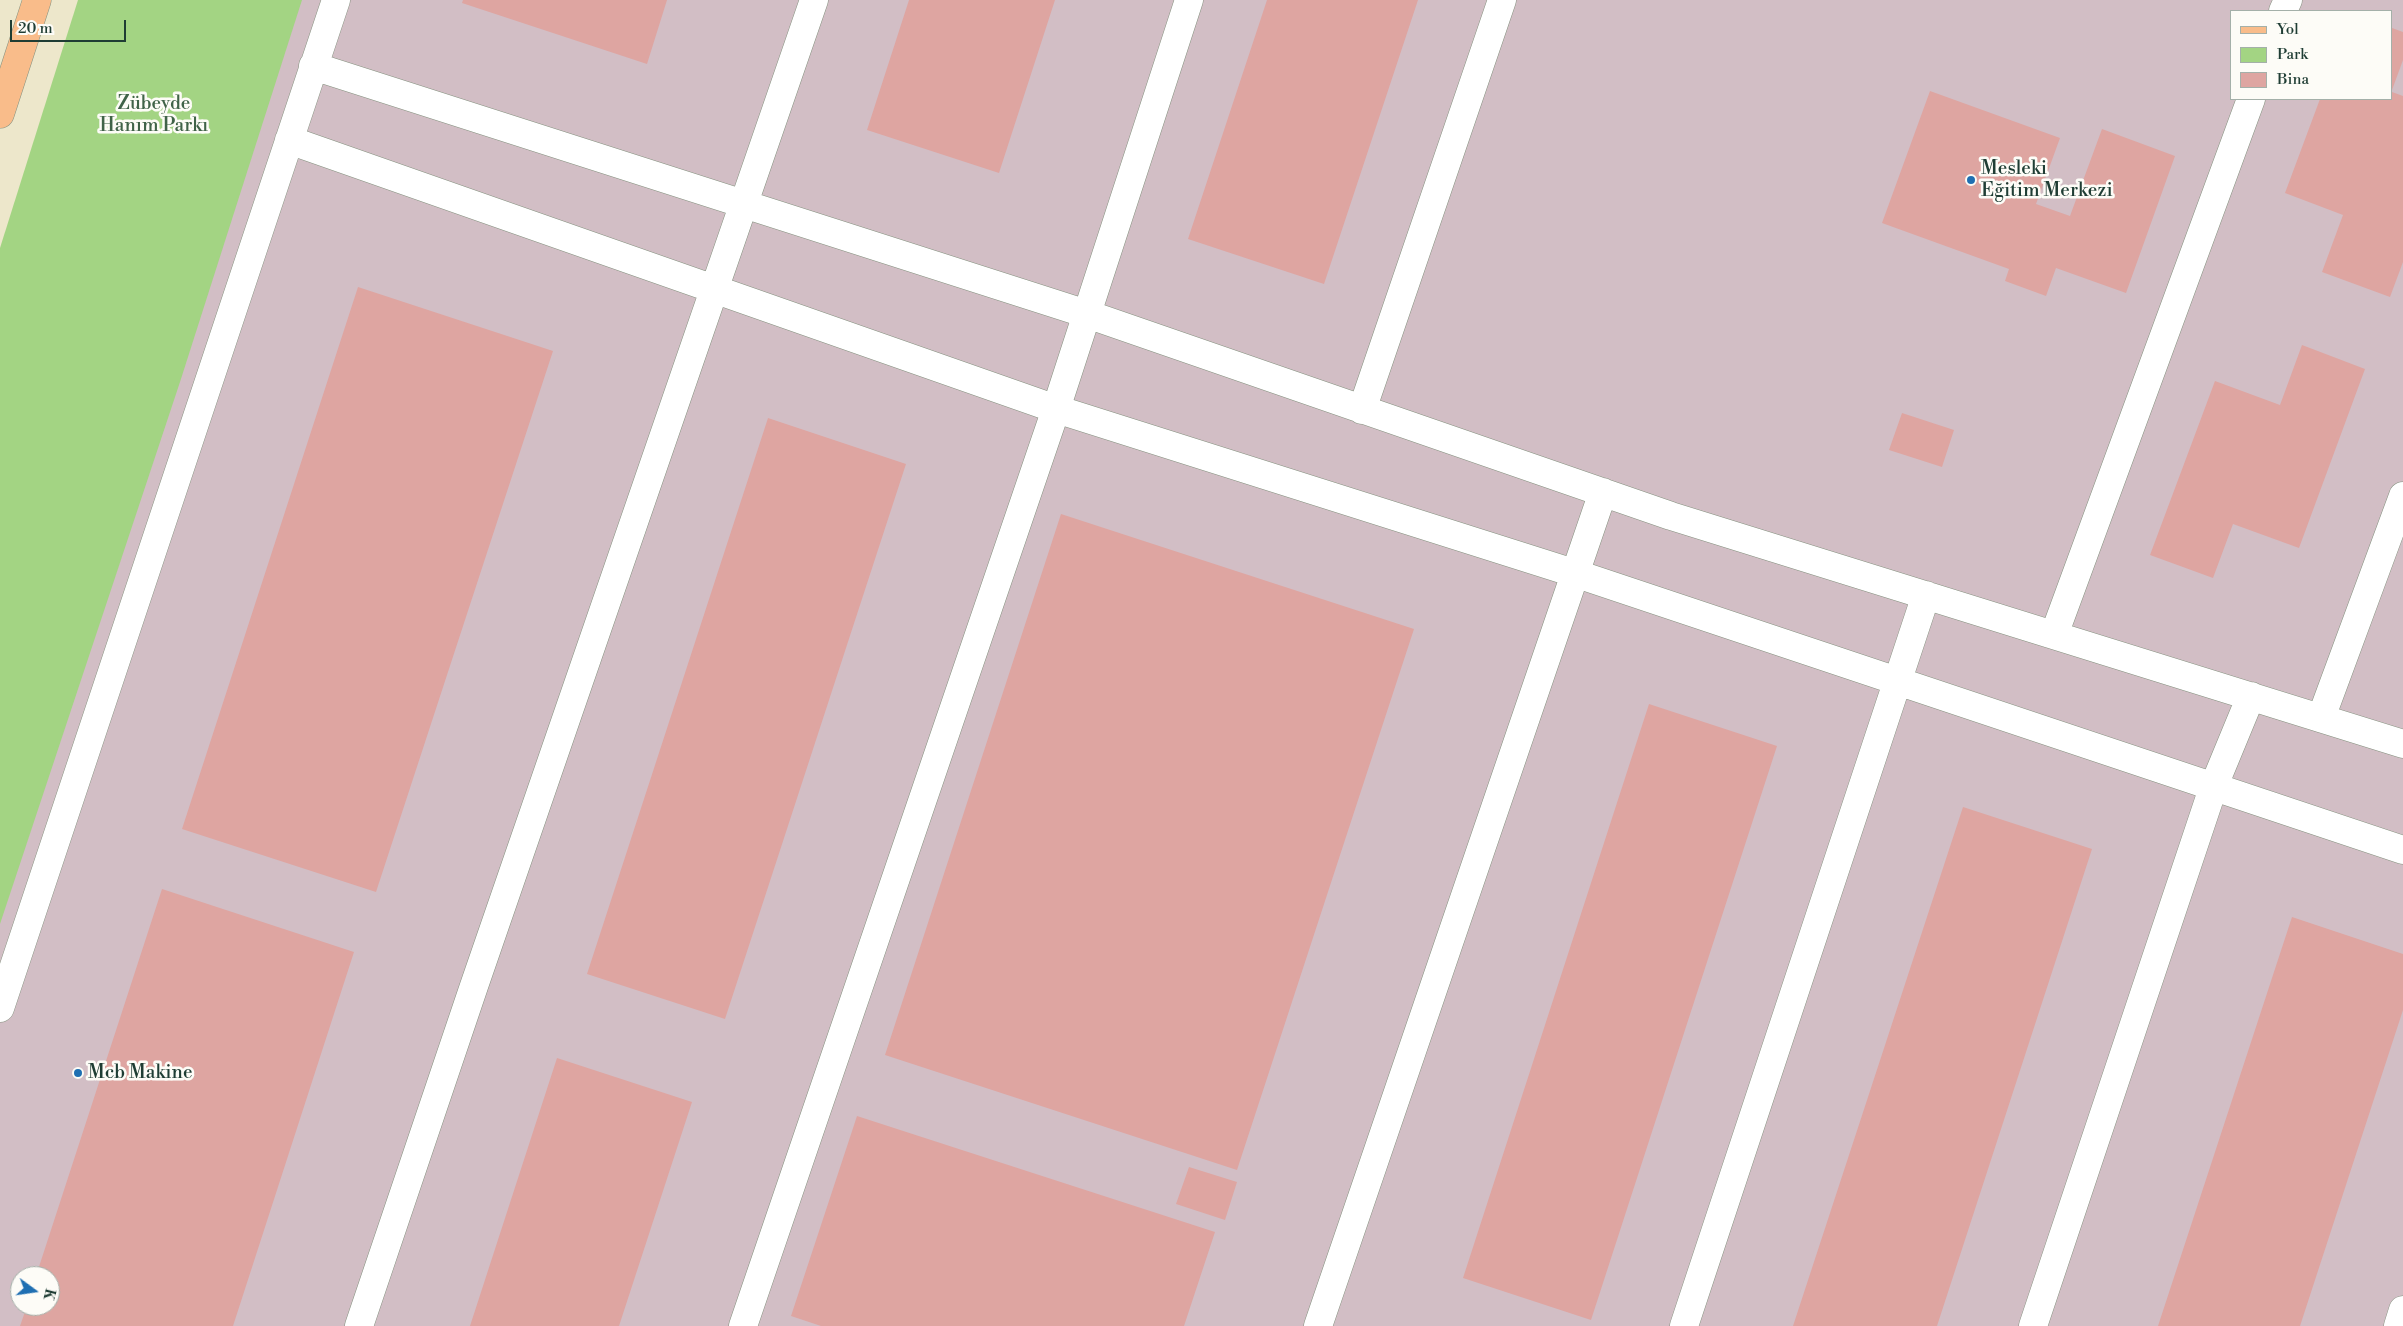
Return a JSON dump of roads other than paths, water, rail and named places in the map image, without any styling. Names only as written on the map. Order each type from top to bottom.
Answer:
[{"type":"main road","points":[[0,114],[37,0]]},
{"type":"street","points":[[0,1008],[336,0]]},
{"type":"street","points":[[359,1326],[713,289],[745,204],[814,0]]},
{"type":"street","points":[[743,1326],[1056,409],[1189,0]]},
{"type":"street","points":[[1362,410],[1502,0]]},
{"type":"street","points":[[314,66],[1087,314],[1671,516],[2403,744]]},
{"type":"street","points":[[2054,635],[2251,100]]},
{"type":"street","points":[[289,140],[1056,409],[1577,574],[2403,850]]},
{"type":"street","points":[[1318,1326],[1577,574],[1603,492]]},
{"type":"street","points":[[2321,718],[2403,496]]},
{"type":"street","points":[[1684,1326],[1926,595]]},
{"type":"street","points":[[2033,1326],[2213,788],[2250,696]]},
{"type":"street","points":[[2398,1326],[2403,1310]]},
{"type":"place","name":"Mesleki Eğitim Merkezi","points":[[1971,180]]},
{"type":"place","name":"Mcb Makine","points":[[78,1073]]},
{"type":"park label","name":"Zübeyde Hanım Parkı","points":[[154,115]]}]
